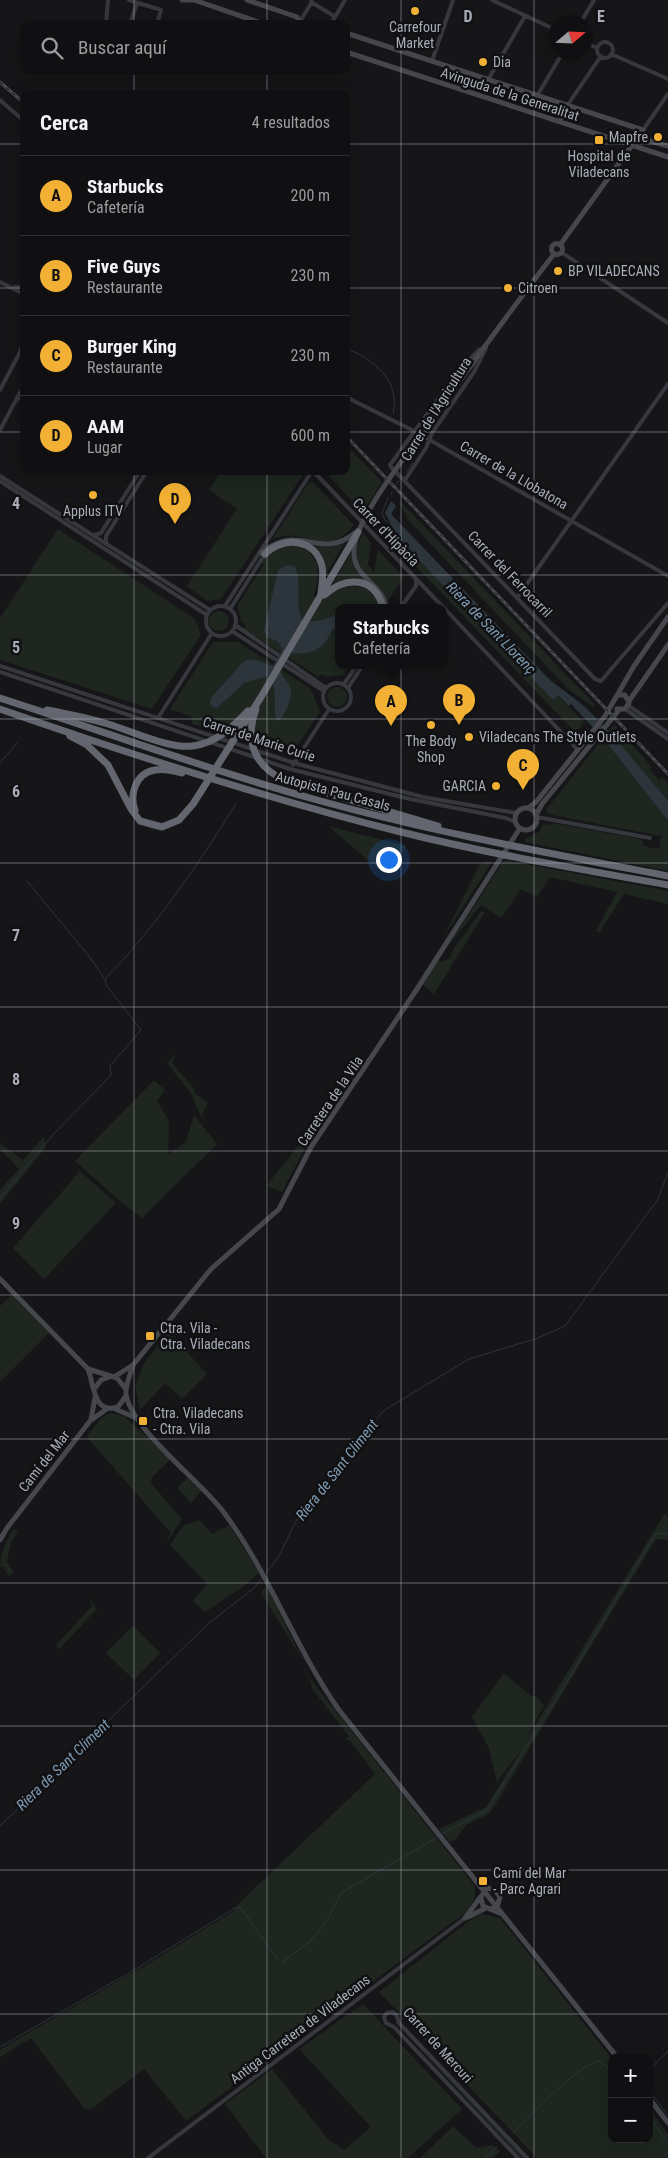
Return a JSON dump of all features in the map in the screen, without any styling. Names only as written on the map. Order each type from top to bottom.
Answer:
[{"type":"highway","points":[[61,730],[98,754],[116,777],[134,813],[140,820],[149,825],[162,827],[179,820],[202,790],[261,697],[358,532]]},
{"type":"highway","points":[[263,553],[285,542],[302,543],[311,549],[319,558],[322,567],[320,598]]},
{"type":"highway","points":[[320,598],[338,585],[358,582],[374,591],[383,604]]},
{"type":"highway","points":[[25,706],[78,716],[172,744],[196,745],[222,735],[237,723],[261,697]]},
{"type":"highway","points":[[261,697],[253,719],[252,741],[262,765],[269,772],[286,781],[422,820],[467,836]]},
{"type":"highway","name":"Autopista Pau Casals","points":[[0,698],[264,785],[380,817],[668,876]]},
{"type":"highway","name":"Autopista Pau Casals","points":[[0,709],[202,776],[402,832],[517,857],[668,886]]},
{"type":"highway","points":[[149,825],[138,814],[133,802],[135,786],[142,776],[151,771],[161,769],[202,776]]},
{"type":"main road","points":[[182,0],[194,0],[252,20]]},
{"type":"main road","points":[[247,0],[297,17],[299,20]]},
{"type":"main road","points":[[350,34],[642,132],[650,141],[668,146]]},
{"type":"main road","name":"Avinguda de la Generalitat","points":[[350,53],[668,157]]},
{"type":"main road","points":[[560,122],[567,106]]},
{"type":"main road","points":[[554,254],[561,252],[560,245],[642,132]]},
{"type":"main road","name":"Carrer de l'Agricultura","points":[[358,532],[392,475],[484,346],[554,254],[552,246],[560,245]]},
{"type":"main road","points":[[263,553],[283,540],[298,539],[315,544],[331,545],[348,539],[358,532]]},
{"type":"main road","points":[[358,532],[354,548],[356,567],[378,590],[384,604]]},
{"type":"main road","points":[[668,617],[634,666],[592,737],[540,806],[535,825],[530,829],[520,828],[515,822],[516,813],[536,802],[578,750],[592,737],[624,708],[668,645]]},
{"type":"main road","points":[[617,695],[625,695],[624,708]]},
{"type":"main road","points":[[612,705],[624,708]]},
{"type":"main road","points":[[528,808],[536,816]]},
{"type":"main road","name":"Carretera de la Vila","points":[[133,1365],[204,1277],[273,1215],[283,1203],[312,1147],[520,828]]},
{"type":"main road","points":[[0,1279],[88,1369],[96,1398],[100,1404],[134,1417],[220,1507],[261,1568],[317,1675],[339,1710],[480,1886],[487,1890],[496,1891],[500,1897],[497,1907]]},
{"type":"main road","points":[[95,1389],[100,1381],[112,1377],[133,1365]]},
{"type":"main road","points":[[110,1408],[122,1404],[133,1365]]},
{"type":"main road","points":[[88,1369],[121,1380],[134,1417]]},
{"type":"main road","name":"Camí del Mar","points":[[90,1422],[96,1398]]},
{"type":"main road","name":"Camí del Mar","points":[[0,1540],[7,1528],[90,1422],[110,1408]]},
{"type":"main road","points":[[465,1918],[487,1890]]},
{"type":"main road","points":[[487,1890],[502,1914],[613,2053]]},
{"type":"main road","points":[[480,1898],[488,1909],[502,1914]]},
{"type":"main road","points":[[465,1918],[497,1907]]},
{"type":"main road","points":[[653,2103],[668,2123]]},
{"type":"street","points":[[106,20],[108,0]]},
{"type":"street","points":[[129,0],[161,10],[158,20]]},
{"type":"street","points":[[333,20],[345,0]]},
{"type":"street","points":[[432,61],[453,0]]},
{"type":"street","points":[[492,0],[500,2],[548,26]]},
{"type":"street","points":[[585,15],[594,0]]},
{"type":"street","points":[[302,20],[312,1],[331,20]]},
{"type":"street","points":[[131,20],[137,3]]},
{"type":"street","points":[[488,80],[525,16]]},
{"type":"street","points":[[598,48],[602,43],[608,43],[612,48],[611,54]]},
{"type":"street","points":[[593,46],[598,48],[601,56]]},
{"type":"street","points":[[601,56],[608,57],[611,54]]},
{"type":"street","points":[[611,54],[668,79],[668,86]]},
{"type":"street","points":[[567,106],[601,56]]},
{"type":"street","points":[[537,96],[558,60]]},
{"type":"street","points":[[642,132],[668,94]]},
{"type":"street","points":[[0,100],[20,118]]},
{"type":"street","points":[[561,252],[668,323]]},
{"type":"street","points":[[0,282],[20,292]]},
{"type":"street","points":[[12,287],[20,286]]},
{"type":"street","name":"Carrer de l'Agricultura","points":[[484,346],[460,369],[390,465],[405,480],[474,372],[491,338]]},
{"type":"street","points":[[0,390],[20,352]]},
{"type":"street","points":[[517,598],[668,384]]},
{"type":"street","points":[[0,430],[20,391]]},
{"type":"street","name":"Carrer de la Llobatona","points":[[350,399],[414,431],[668,576]]},
{"type":"street","points":[[93,535],[101,533],[138,475]]},
{"type":"street","points":[[106,544],[106,536],[144,475]]},
{"type":"street","points":[[230,609],[285,511],[310,475]]},
{"type":"street","name":"Carrer d'Hipàcia","points":[[317,475],[439,604]]},
{"type":"street","points":[[0,476],[210,610]]},
{"type":"street","name":"Carrer del Ferrocarril","points":[[405,480],[593,677],[601,681],[668,603]]},
{"type":"street","points":[[0,481],[207,615]]},
{"type":"street","points":[[225,606],[263,553]]},
{"type":"street","points":[[403,604],[415,588],[416,579]]},
{"type":"street","points":[[415,588],[420,586],[429,593]]},
{"type":"street","points":[[216,606],[225,606],[230,609],[234,614],[235,626],[232,631],[223,636],[212,633],[206,625],[207,615],[210,610],[216,606]]},
{"type":"street","name":"Carrer d'Hipàcia","points":[[447,612],[578,750]]},
{"type":"street","points":[[235,626],[325,690]]},
{"type":"street","points":[[232,631],[325,690]]},
{"type":"street","points":[[158,718],[212,633]]},
{"type":"street","name":"Carrer de Marie Curie","points":[[0,666],[294,764],[423,796],[516,813]]},
{"type":"street","points":[[344,684],[354,669]]},
{"type":"street","points":[[348,688],[361,669]]},
{"type":"street","name":"Carrer de Marie Curie","points":[[0,672],[290,769],[410,799],[506,818],[515,822]]},
{"type":"street","points":[[334,683],[344,684],[348,688],[352,700],[348,707],[339,712],[329,709],[324,703],[325,690],[334,683]]},
{"type":"street","points":[[624,708],[668,733]]},
{"type":"street","points":[[624,708],[668,739]]},
{"type":"street","points":[[290,769],[329,709]]},
{"type":"street","points":[[536,816],[650,838]]},
{"type":"street","name":"Antiga Carretera de Viladecans","points":[[148,2158],[465,1918]]},
{"type":"street","name":"Carrer de Mercuri","points":[[518,2158],[394,2027],[386,2023],[386,2014],[391,2012],[396,2014],[399,2023],[527,2158]]},
{"type":"shaded area","points":[[350,449],[382,482],[363,512],[328,475],[350,475]]},
{"type":"shaded area","points":[[218,475],[302,476],[221,599],[207,601],[187,586],[237,509],[209,490]]},
{"type":"shaded area","points":[[309,482],[313,482],[354,525],[343,536],[333,541],[323,542],[293,536],[283,536],[272,540]]},
{"type":"shaded area","points":[[402,503],[596,706],[592,706],[568,689],[409,521],[400,504]]},
{"type":"shaded area","points":[[388,528],[552,698],[556,694],[584,722],[576,733],[383,532]]},
{"type":"shaded area","points":[[58,529],[195,619],[201,635],[152,709],[0,660],[0,618]]},
{"type":"shaded area","points":[[363,533],[371,543],[368,564],[374,573],[378,550],[404,577],[387,602],[359,563],[357,554],[358,544]]},
{"type":"shaded area","points":[[345,542],[325,576],[313,546],[331,547]]},
{"type":"shaded area","points":[[296,545],[310,553],[315,559],[318,572],[314,596],[323,601],[332,592],[339,589],[359,586],[369,591],[378,601],[380,604],[335,604],[335,669],[348,669],[343,675],[327,677],[321,674],[319,677],[244,629],[246,625],[241,621],[237,606],[264,564],[261,562],[274,548]]},
{"type":"shaded area","points":[[352,551],[356,570],[370,585],[345,581],[332,585]]},
{"type":"shaded area","points":[[219,611],[226,614],[229,621],[226,628],[219,631],[212,628],[209,621],[212,614]]},
{"type":"shaded area","points":[[213,642],[238,642],[311,689],[320,712],[294,750],[286,748],[284,752],[192,724],[191,716],[170,709]]},
{"type":"shaded area","points":[[337,687],[344,690],[347,697],[344,704],[337,707],[330,704],[327,697],[330,690]]},
{"type":"shaded area","points":[[615,725],[652,767],[650,770],[659,780],[662,777],[668,783],[668,805],[609,731]]},
{"type":"shaded area","points":[[603,738],[668,821],[668,871],[525,842],[525,839],[539,832],[543,824],[552,825],[553,823],[640,839],[643,841],[643,846],[659,849],[661,836],[547,814],[546,810]]},
{"type":"shaded area","points":[[328,826],[407,846],[386,872],[371,863]]},
{"type":"shaded area","points":[[504,860],[668,891],[668,904],[624,894],[599,933],[596,931],[617,892],[550,877],[537,897],[521,889],[501,918],[481,905],[446,949]]},
{"type":"shaded area","points":[[492,862],[443,938],[480,864]]},
{"type":"shaded area","points":[[481,911],[485,912],[434,994],[423,985],[437,961],[449,958]]},
{"type":"shaded area","points":[[175,1055],[172,1063],[194,1088],[195,1093],[208,1103],[202,1115],[207,1123],[200,1115],[192,1095],[167,1063]]},
{"type":"shaded area","points":[[154,1080],[165,1090],[157,1101],[169,1121],[168,1154],[186,1142],[194,1115],[217,1144],[142,1218],[123,1204],[75,1161]]},
{"type":"shaded area","points":[[342,1091],[308,1142],[282,1192],[266,1186]]},
{"type":"shaded area","points":[[44,1136],[46,1147],[0,1204],[0,1190],[19,1169],[0,1149],[0,1143],[23,1160]]},
{"type":"shaded area","points":[[80,1171],[116,1203],[44,1279],[13,1248]]},
{"type":"shaded area","points":[[12,1295],[49,1333],[0,1382],[0,1306]]},
{"type":"shaded area","points":[[169,1332],[207,1374],[182,1399],[165,1383],[140,1410],[135,1386],[144,1363]]},
{"type":"shaded area","points":[[110,1413],[124,1416],[171,1459],[152,1477],[151,1483],[182,1519],[169,1540],[167,1538],[171,1533],[87,1437],[101,1418]]},
{"type":"shaded area","points":[[187,1478],[201,1491],[191,1503],[177,1488]]},
{"type":"shaded area","points":[[665,1513],[668,1518],[668,1540],[656,1539],[490,1813],[466,1825],[456,1839],[450,1842],[439,1829],[486,1807],[522,1749],[497,1782],[489,1748],[472,1717],[504,1673],[531,1696],[536,1696],[544,1705],[526,1740]]},
{"type":"shaded area","points":[[199,1520],[212,1534],[229,1525],[259,1573],[241,1588],[205,1612],[193,1601],[207,1584],[170,1545],[183,1526]]},
{"type":"shaded area","points":[[14,1529],[18,1532],[11,1542],[7,1562],[14,1572],[9,1576],[3,1567],[0,1567],[2,1552]]},
{"type":"shaded area","points":[[266,1585],[302,1659],[261,1593]]},
{"type":"shaded area","points":[[90,1599],[97,1609],[59,1649],[56,1645],[92,1606]]},
{"type":"shaded area","points":[[133,1626],[160,1653],[134,1680],[106,1653]]},
{"type":"shaded area","points":[[306,1669],[311,1680],[474,1885],[475,1897],[465,1913],[186,2121],[144,2069],[91,2109],[85,2109],[31,2038],[0,2057],[0,2050],[9,2044],[148,1964],[235,1910],[237,1905],[375,1774],[350,1741],[345,1740],[349,1736],[313,1690]]},
{"type":"shaded area","points":[[481,1914],[500,1918],[608,2054],[608,2143],[653,2143],[653,2113],[668,2134],[668,2158],[537,2158],[379,1992],[469,1921]]},
{"type":"shaded area","points":[[363,2004],[462,2109],[408,2158],[266,2158],[225,2104],[272,2069],[328,2139],[344,2150],[371,2127],[299,2049]]},
{"type":"shaded area","points":[[392,2019],[524,2158],[521,2158]]},
{"type":"shaded area","points":[[453,2126],[476,2148],[493,2145],[500,2151],[493,2158],[420,2158]]},
{"type":"water","name":"Riera de Sant Llorenç","points":[[391,501],[396,506],[391,514],[550,680],[584,706],[609,731],[668,801],[668,821],[603,738],[571,704],[569,706],[558,695],[554,700],[552,699],[388,528],[391,524],[385,513]]},
{"type":"water","points":[[290,565],[295,567],[297,573],[299,606],[302,620],[321,620],[335,614],[335,629],[332,630],[321,647],[316,650],[304,653],[291,653],[280,670],[290,687],[291,697],[288,707],[280,720],[277,721],[275,716],[275,695],[269,676],[244,683],[217,708],[212,707],[210,703],[211,698],[240,665],[248,660],[252,660],[273,666],[283,649],[277,641],[266,637],[264,630],[278,571],[284,566]]},
{"type":"waterway","points":[[350,350],[375,365],[389,381],[393,391],[393,414]]},
{"type":"waterway","points":[[407,471],[412,464],[412,455]]},
{"type":"waterway","points":[[396,485],[399,481]]},
{"type":"waterway","points":[[388,498],[382,513],[385,520],[391,525]]},
{"type":"waterway","points":[[0,763],[17,743]]},
{"type":"waterway","points":[[0,1198],[51,1137],[111,1075],[110,1066],[141,1030],[106,985],[105,979],[159,917],[236,804]]},
{"type":"waterway","points":[[27,881],[88,955],[104,978]]},
{"type":"waterway","name":"Riera de Sant Climent","points":[[266,1573],[279,1556],[296,1521],[383,1411],[469,1359],[538,1338],[565,1326],[658,1199],[668,1172]]},
{"type":"waterway","points":[[442,1834],[487,1810],[568,1680],[654,1536],[659,1533],[668,1534]]},
{"type":"waterway","name":"Riera de Sant Climent","points":[[0,1826],[209,1623],[254,1588],[262,1578]]},
{"type":"waterway","points":[[283,1962],[310,1941],[325,1924],[341,1893],[436,1838]]},
{"type":"waterway","points":[[0,2047],[131,1972],[235,1908],[239,1907],[244,1912],[278,1960]]},
{"type":"waterway","points":[[653,2066],[668,2051]]},
{"type":"waterway","points":[[514,2132],[555,2091],[580,2071],[600,2061],[608,2068]]},
{"type":"waterway","points":[[653,2095],[668,2116]]},
{"type":"waterway","points":[[653,2122],[668,2143]]},
{"type":"waterway","points":[[485,2158],[497,2147]]},
{"type":"railway","points":[[0,82],[20,100]]},
{"type":"railway","points":[[350,440],[668,774]]},
{"type":"place","name":"Carrefour Market","points":[[415,11]]},
{"type":"place","name":"Dia","points":[[483,62]]},
{"type":"place","name":"Mapfre","points":[[658,137]]},
{"type":"place","name":"Hospital de Viladecans","points":[[599,140]]},
{"type":"place","name":"BP VILADECANS","points":[[558,271]]},
{"type":"place","name":"Citroen","points":[[508,288]]},
{"type":"place","name":"Applus ITV","points":[[93,495]]},
{"type":"place","name":"AAM","points":[[175,524]]},
{"type":"place","name":"The Body Shop","points":[[431,725]]},
{"type":"place","name":"Five Guys","points":[[459,725]]},
{"type":"place","name":"Starbucks","points":[[391,726]]},
{"type":"place","name":"Viladecans The Style Outlets","points":[[469,737]]},
{"type":"place","name":"GARCIA","points":[[496,786]]},
{"type":"place","name":"Burger King","points":[[523,790]]},
{"type":"place","name":"Ctra. Vila - Ctra. Viladecans","points":[[150,1336]]},
{"type":"place","name":"Ctra. Viladecans - Ctra. Vila","points":[[143,1421]]},
{"type":"place","name":"Camí del Mar - Parc Agrari","points":[[483,1881]]}]
